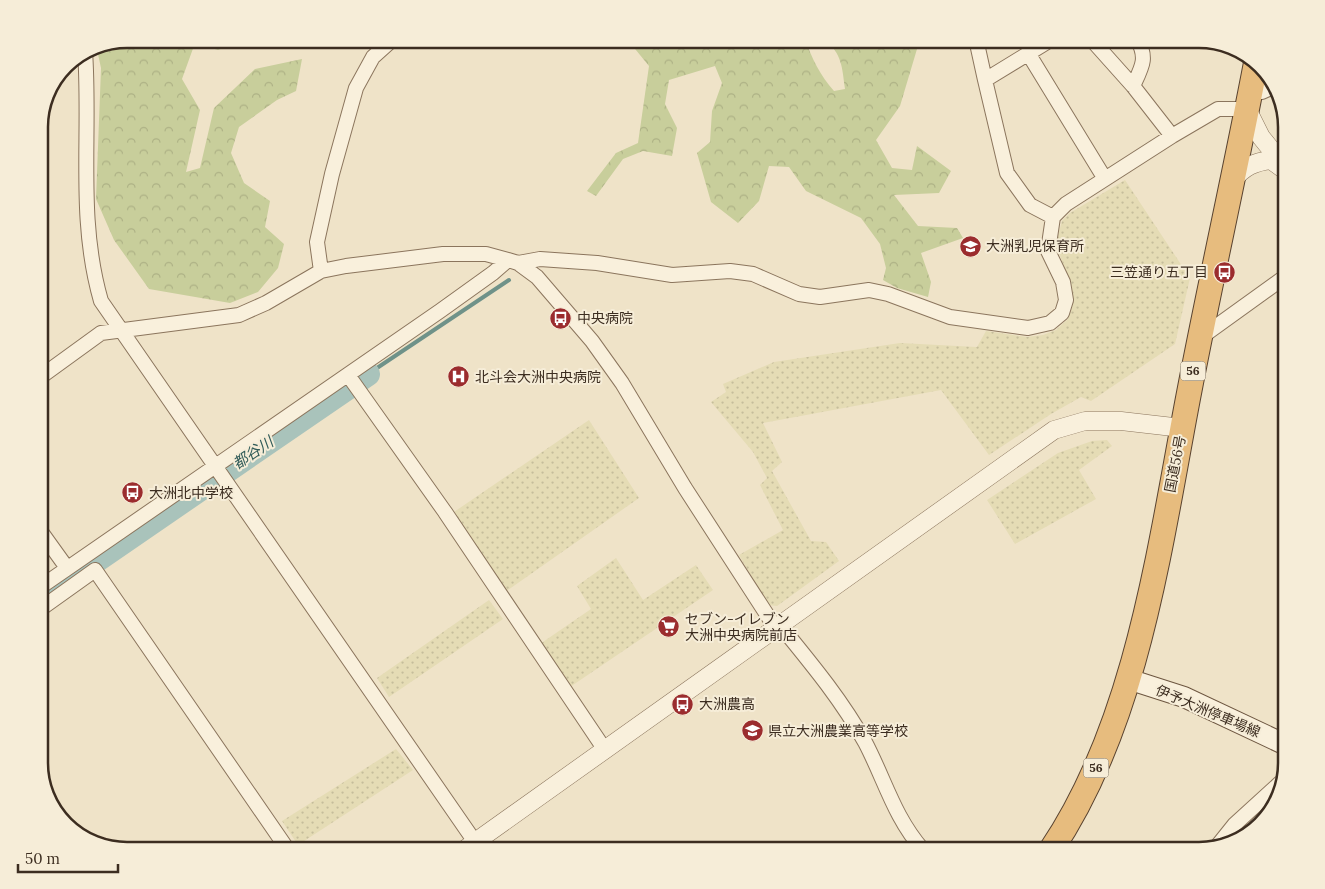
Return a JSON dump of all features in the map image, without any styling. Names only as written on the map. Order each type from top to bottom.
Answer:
[{"type":"highway","name":"国道56号","points":[[1057,842],[1069,824],[1096,768],[1128,679],[1153,582],[1182,428],[1254,71]]},
{"type":"main road","name":"伊予大洲停車場線","points":[[1128,679],[1184,697],[1278,741]]},
{"type":"street","points":[[321,272],[318,242],[332,174],[356,88],[373,57],[383,48]]},
{"type":"street","points":[[978,48],[1007,173],[1030,205],[1053,218]]},
{"type":"street","points":[[985,80],[1038,48]]},
{"type":"street","points":[[1099,48],[1133,86],[1172,136]]},
{"type":"street","points":[[1133,86],[1143,64],[1142,48]]},
{"type":"street","points":[[1028,54],[1105,179]]},
{"type":"street","points":[[86,59],[88,86],[86,212],[92,269],[101,301],[466,842]]},
{"type":"street","points":[[48,371],[101,333],[120,329],[239,315],[266,304],[321,272],[346,266],[443,254],[486,254],[513,261],[540,259],[597,263],[672,275],[730,271],[753,274],[800,294],[820,297],[869,290],[888,294],[950,317],[1028,328],[1050,323],[1062,313],[1066,300],[1062,282],[1048,251],[1053,218],[1066,204],[1218,109],[1249,100],[1268,89]]},
{"type":"street","points":[[1249,100],[1261,137],[1278,159]]},
{"type":"street","points":[[1233,180],[1241,170],[1255,162],[1271,160],[1278,165]]},
{"type":"street","points":[[48,602],[90,564],[352,381],[493,273],[513,261]]},
{"type":"street","points":[[513,261],[537,277],[570,312],[622,383],[685,488],[777,626],[835,694],[865,743],[902,824],[915,842]]},
{"type":"street","points":[[1200,338],[1278,282]]},
{"type":"street","points":[[352,381],[445,512],[605,750]]},
{"type":"street","points":[[475,842],[1054,430],[1085,422],[1121,421],[1182,428]]},
{"type":"street","points":[[48,542],[67,568]]},
{"type":"street","points":[[48,582],[67,568],[90,564]]},
{"type":"street","points":[[90,564],[282,842]]},
{"type":"street","points":[[1234,833],[1234,825],[1272,790]]},
{"type":"shaded area","points":[[1125,180],[1190,278],[1175,344],[1091,401],[1081,397],[1051,414],[989,455],[941,390],[763,423],[782,462],[772,471],[811,541],[826,542],[839,561],[777,606],[768,605],[739,555],[783,530],[760,485],[767,478],[753,452],[711,402],[726,392],[723,384],[774,362],[900,343],[977,347],[986,331],[1027,337],[1043,335],[1056,330],[1068,319],[1073,301],[1072,289],[1058,250],[1058,235],[1062,221],[1070,213]]},
{"type":"shaded area","points":[[589,420],[639,498],[505,592],[451,514]]},
{"type":"shaded area","points":[[1107,440],[1112,446],[1079,470],[1096,499],[1015,544],[987,500],[1058,453],[1092,441]]},
{"type":"shaded area","points":[[616,558],[643,600],[696,565],[713,590],[570,687],[540,644],[591,609],[577,586]]},
{"type":"shaded area","points":[[489,600],[503,619],[389,697],[377,678]]},
{"type":"shaded area","points":[[396,749],[413,770],[303,842],[296,842],[282,821]]},
{"type":"green space","points":[[193,48],[182,79],[200,110],[186,172],[200,168],[214,108],[255,69],[302,59],[296,91],[277,100],[239,127],[231,153],[244,183],[270,201],[265,227],[284,244],[278,268],[258,292],[230,303],[149,289],[114,240],[96,199],[101,68],[98,54],[111,49]]},
{"type":"green space","points":[[634,48],[809,48],[817,66],[834,91],[845,89],[840,61],[833,48],[917,48],[900,106],[876,140],[892,168],[912,170],[917,146],[951,171],[939,193],[894,195],[918,226],[957,228],[963,238],[921,253],[931,282],[928,297],[897,288],[883,280],[886,268],[880,244],[861,218],[806,191],[789,167],[769,166],[759,201],[738,223],[711,202],[697,153],[710,142],[712,111],[722,83],[715,66],[669,80],[665,104],[677,128],[672,156],[643,151],[623,159],[596,196],[587,191],[616,153],[638,143],[649,66]]},
{"type":"waterway","points":[[368,374],[509,280]]},
{"type":"waterway","name":"都谷川","points":[[48,594],[368,374]]},
{"type":"place","name":"大洲乳児保育所","points":[[970,246]]},
{"type":"place","name":"三笠通り五丁目","points":[[1224,272]]},
{"type":"place","name":"中央病院","points":[[561,318]]},
{"type":"place","name":"北斗会大洲中央病院","points":[[459,377]]},
{"type":"place","name":"大洲北中学校","points":[[133,493]]},
{"type":"place","name":"セブン-イレブン 大洲中央病院前店","points":[[669,627]]},
{"type":"place","name":"大洲農高","points":[[683,704]]},
{"type":"place","name":"県立大洲農業高等学校","points":[[752,731]]}]
